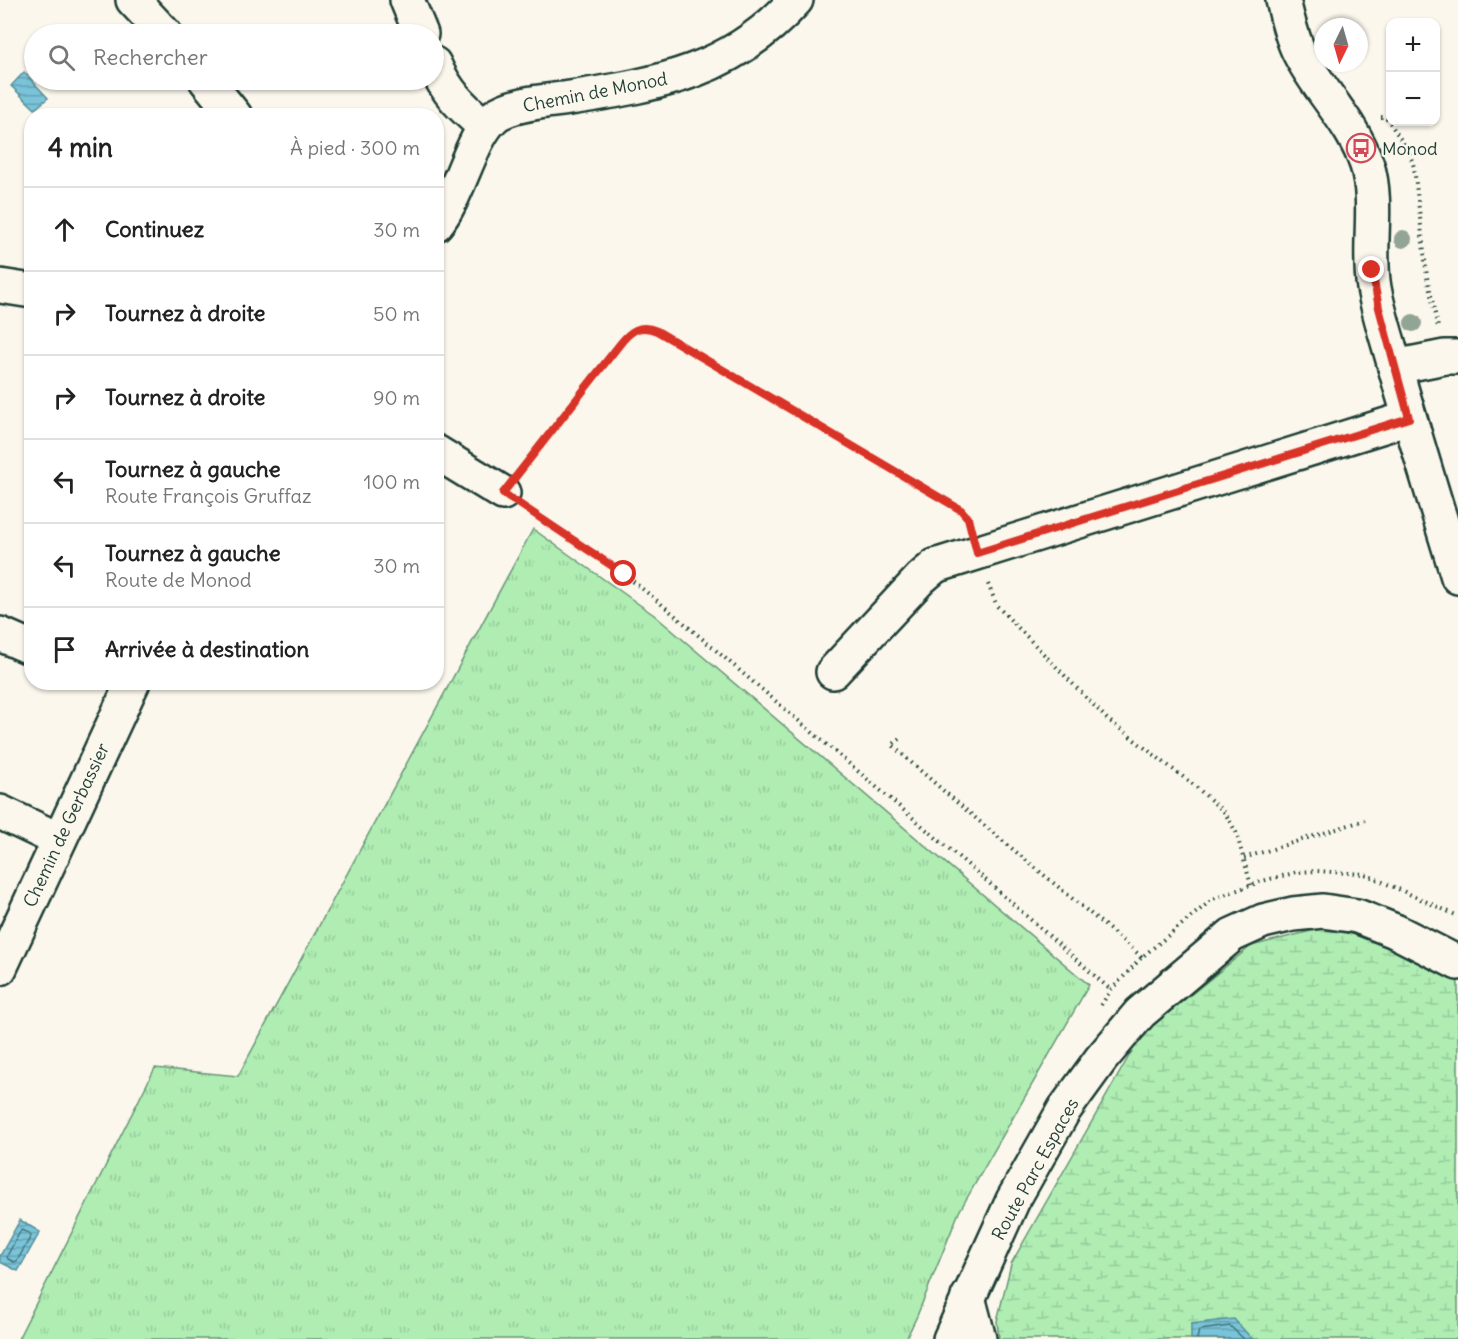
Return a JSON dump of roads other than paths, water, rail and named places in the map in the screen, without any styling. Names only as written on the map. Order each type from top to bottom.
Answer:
[{"type":"street","points":[[133,0],[156,24]]},
{"type":"street","points":[[407,0],[417,24]]},
{"type":"street","name":"Chemin de Monod","points":[[444,211],[454,195],[485,127],[497,115],[510,109],[624,90],[699,69],[726,57],[752,40],[780,17],[796,0]]},
{"type":"street","points":[[1282,0],[1298,51],[1361,148],[1368,169],[1374,286],[1409,418],[1458,578]]},
{"type":"street","points":[[444,86],[457,103],[485,127]]},
{"type":"street","points":[[214,90],[229,108]]},
{"type":"street","points":[[0,286],[24,290]]},
{"type":"street","points":[[1395,368],[1451,357]]},
{"type":"street","points":[[833,672],[935,567],[1409,418]]},
{"type":"street","points":[[444,457],[503,493]]},
{"type":"street","points":[[0,634],[24,644]]},
{"type":"street","name":"Chemin de Gerbassier","points":[[0,968],[59,840],[121,690]]},
{"type":"street","points":[[0,812],[59,840]]},
{"type":"street","name":"Route Parc Espaces","points":[[950,1339],[1013,1200],[1064,1110],[1140,1013],[1232,935],[1263,921],[1293,914],[1323,911],[1357,916],[1395,931],[1458,963]]},
{"type":"street","points":[[968,1297],[979,1339]]},
{"type":"water","points":[[24,72],[24,90],[41,90],[48,98],[34,108],[11,86]]},
{"type":"water","points":[[20,1220],[40,1232],[18,1271],[0,1262],[0,1256]]},
{"type":"water","points":[[1234,1319],[1252,1339],[1191,1339],[1191,1324]]},
{"type":"place","name":"Monod","points":[[1361,148]]}]
